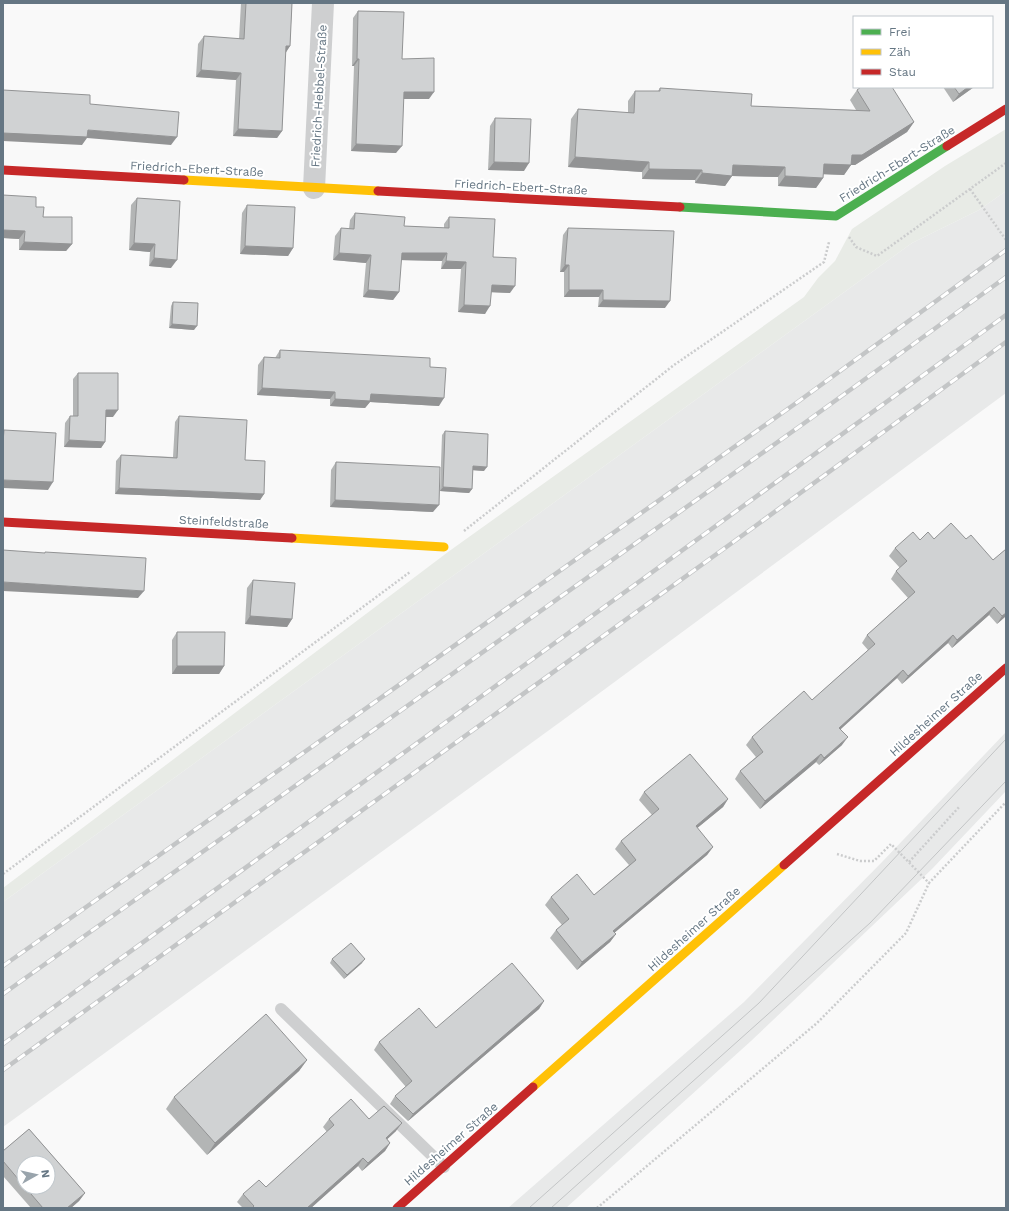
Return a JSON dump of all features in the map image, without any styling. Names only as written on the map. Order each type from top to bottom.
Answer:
[{"type":"street","name":"Friedrich-Hebbel-Straße","points":[[314,188],[324,3]]},
{"type":"street","name":"Friedrich-Ebert-Straße","points":[[3,170],[836,216],[1006,109]]},
{"type":"street","name":"Steinfeldstraße","points":[[3,522],[444,547]]},
{"type":"street","name":"Hildesheimer Straße","points":[[397,1208],[444,1168],[1006,668]]},
{"type":"lane","points":[[282,1009],[444,1168]]},
{"type":"path","points":[[856,247],[877,256],[1006,163]]},
{"type":"path","points":[[970,189],[1006,240]]},
{"type":"path","points":[[597,1208],[817,1023],[906,933],[929,883],[1006,802]]},
{"type":"path","points":[[909,862],[960,806]]},
{"type":"path","points":[[807,845],[860,862],[874,861],[891,844],[929,883]]},
{"type":"shaded area","points":[[1006,129],[1006,191],[979,210],[912,243],[3,902],[3,888],[448,552],[804,297],[818,278],[835,261],[852,229],[945,166]]},
{"type":"shaded area","points":[[1006,191],[1006,393],[563,720],[3,1127],[3,902],[912,243],[979,210]]},
{"type":"shaded area","points":[[1006,732],[1006,791],[932,869],[751,1041],[566,1208],[508,1208],[744,1002],[883,861]]},
{"type":"building","points":[[246,3],[292,3],[290,46],[286,46],[282,131],[238,129],[241,73],[201,70],[204,36],[244,39]]},
{"type":"building","points":[[358,11],[404,12],[402,59],[434,58],[434,92],[404,92],[402,146],[356,144],[359,59],[357,59]]},
{"type":"building","points":[[660,88],[752,94],[751,106],[870,111],[857,90],[860,88],[893,88],[914,122],[862,155],[852,155],[851,165],[824,164],[823,178],[785,176],[785,167],[733,165],[732,176],[702,173],[702,170],[649,169],[649,162],[575,157],[578,109],[634,113],[635,91],[660,91]]},
{"type":"building","points":[[955,88],[967,88],[959,94]]},
{"type":"building","points":[[3,90],[90,95],[90,104],[179,112],[177,137],[88,130],[87,137],[3,133]]},
{"type":"building","points":[[495,118],[531,119],[529,163],[494,162]]},
{"type":"building","points":[[3,195],[36,197],[36,207],[44,207],[43,217],[72,217],[72,244],[24,242],[25,231],[3,230]]},
{"type":"building","points":[[137,198],[180,201],[177,260],[154,258],[155,244],[134,243]]},
{"type":"building","points":[[247,205],[295,207],[293,248],[245,246]]},
{"type":"building","points":[[355,213],[405,217],[404,226],[449,228],[449,217],[495,219],[493,257],[516,258],[515,286],[492,285],[490,306],[464,305],[466,262],[446,261],[447,253],[402,253],[399,292],[368,290],[371,255],[339,253],[341,228],[354,229]]},
{"type":"building","points":[[568,228],[674,231],[670,301],[603,300],[603,290],[569,290],[569,265],[565,265]]},
{"type":"building","points":[[173,302],[198,303],[197,326],[172,324]]},
{"type":"building","points":[[280,350],[430,358],[430,367],[446,368],[444,398],[371,394],[370,401],[335,399],[335,392],[262,388],[264,357],[280,358]]},
{"type":"building","points":[[78,373],[118,373],[118,410],[106,410],[105,442],[69,440],[70,416],[78,416]]},
{"type":"building","points":[[179,416],[247,420],[245,460],[265,461],[264,494],[119,488],[121,455],[177,458]]},
{"type":"building","points":[[4,430],[56,433],[53,482],[3,480]]},
{"type":"building","points":[[445,431],[488,434],[487,467],[473,466],[472,489],[443,487]]},
{"type":"building","points":[[336,462],[440,467],[439,505],[335,500]]},
{"type":"building","points":[[951,523],[966,539],[971,535],[993,560],[1006,549],[1006,613],[1002,616],[994,607],[957,640],[953,635],[908,676],[903,670],[839,728],[848,737],[824,758],[821,754],[765,801],[740,771],[763,752],[752,737],[804,691],[812,700],[875,644],[867,635],[915,592],[896,571],[907,561],[895,548],[913,532],[920,540],[928,532],[934,539]]},
{"type":"building","points":[[3,550],[146,558],[144,591],[3,582]]},
{"type":"building","points":[[253,580],[295,583],[292,619],[250,616]]},
{"type":"building","points":[[177,632],[225,632],[224,666],[177,666]]},
{"type":"building","points":[[690,754],[728,799],[696,826],[713,847],[613,931],[616,934],[582,962],[556,930],[569,919],[551,897],[577,874],[594,895],[636,860],[621,841],[659,809],[644,792]]},
{"type":"building","points":[[351,943],[365,959],[347,975],[332,959]]},
{"type":"building","points":[[512,963],[544,1001],[413,1114],[395,1096],[412,1081],[379,1042],[419,1008],[436,1028]]},
{"type":"building","points":[[266,1014],[307,1060],[215,1143],[174,1097]]},
{"type":"building","points":[[351,1099],[369,1119],[384,1106],[402,1123],[386,1138],[390,1143],[368,1163],[363,1158],[307,1208],[252,1208],[254,1206],[243,1194],[259,1180],[266,1187],[334,1125],[329,1119]]},
{"type":"building","points":[[29,1129],[52,1155],[16,1155],[16,1176],[3,1161],[3,1151]]},
{"type":"building","points":[[56,1160],[85,1193],[67,1208],[43,1208],[32,1195],[56,1195]]},
{"type":"tram line","points":[[529,1208],[759,1003],[1006,739]]},
{"type":"tram line","points":[[551,1208],[870,923],[1006,781]]},
{"type":"railway","points":[[3,966],[799,401],[1006,250]]},
{"type":"railway","points":[[3,994],[810,419],[1006,277]]},
{"type":"railway","points":[[3,1044],[1006,315]]},
{"type":"railway","points":[[3,1070],[754,527],[1006,342]]},
{"type":"traffic: fast","points":[[680,207],[836,216],[947,146]]},
{"type":"traffic: slow","points":[[184,180],[378,191]]},
{"type":"traffic: slow","points":[[292,538],[444,547]]},
{"type":"traffic: slow","points":[[533,1087],[784,865]]},
{"type":"traffic: jam","points":[[947,146],[1006,109]]},
{"type":"traffic: jam","points":[[3,170],[184,180]]},
{"type":"traffic: jam","points":[[378,191],[680,207]]},
{"type":"traffic: jam","points":[[3,522],[292,538]]},
{"type":"traffic: jam","points":[[784,865],[1006,668]]},
{"type":"traffic: jam","points":[[397,1208],[533,1087]]}]
